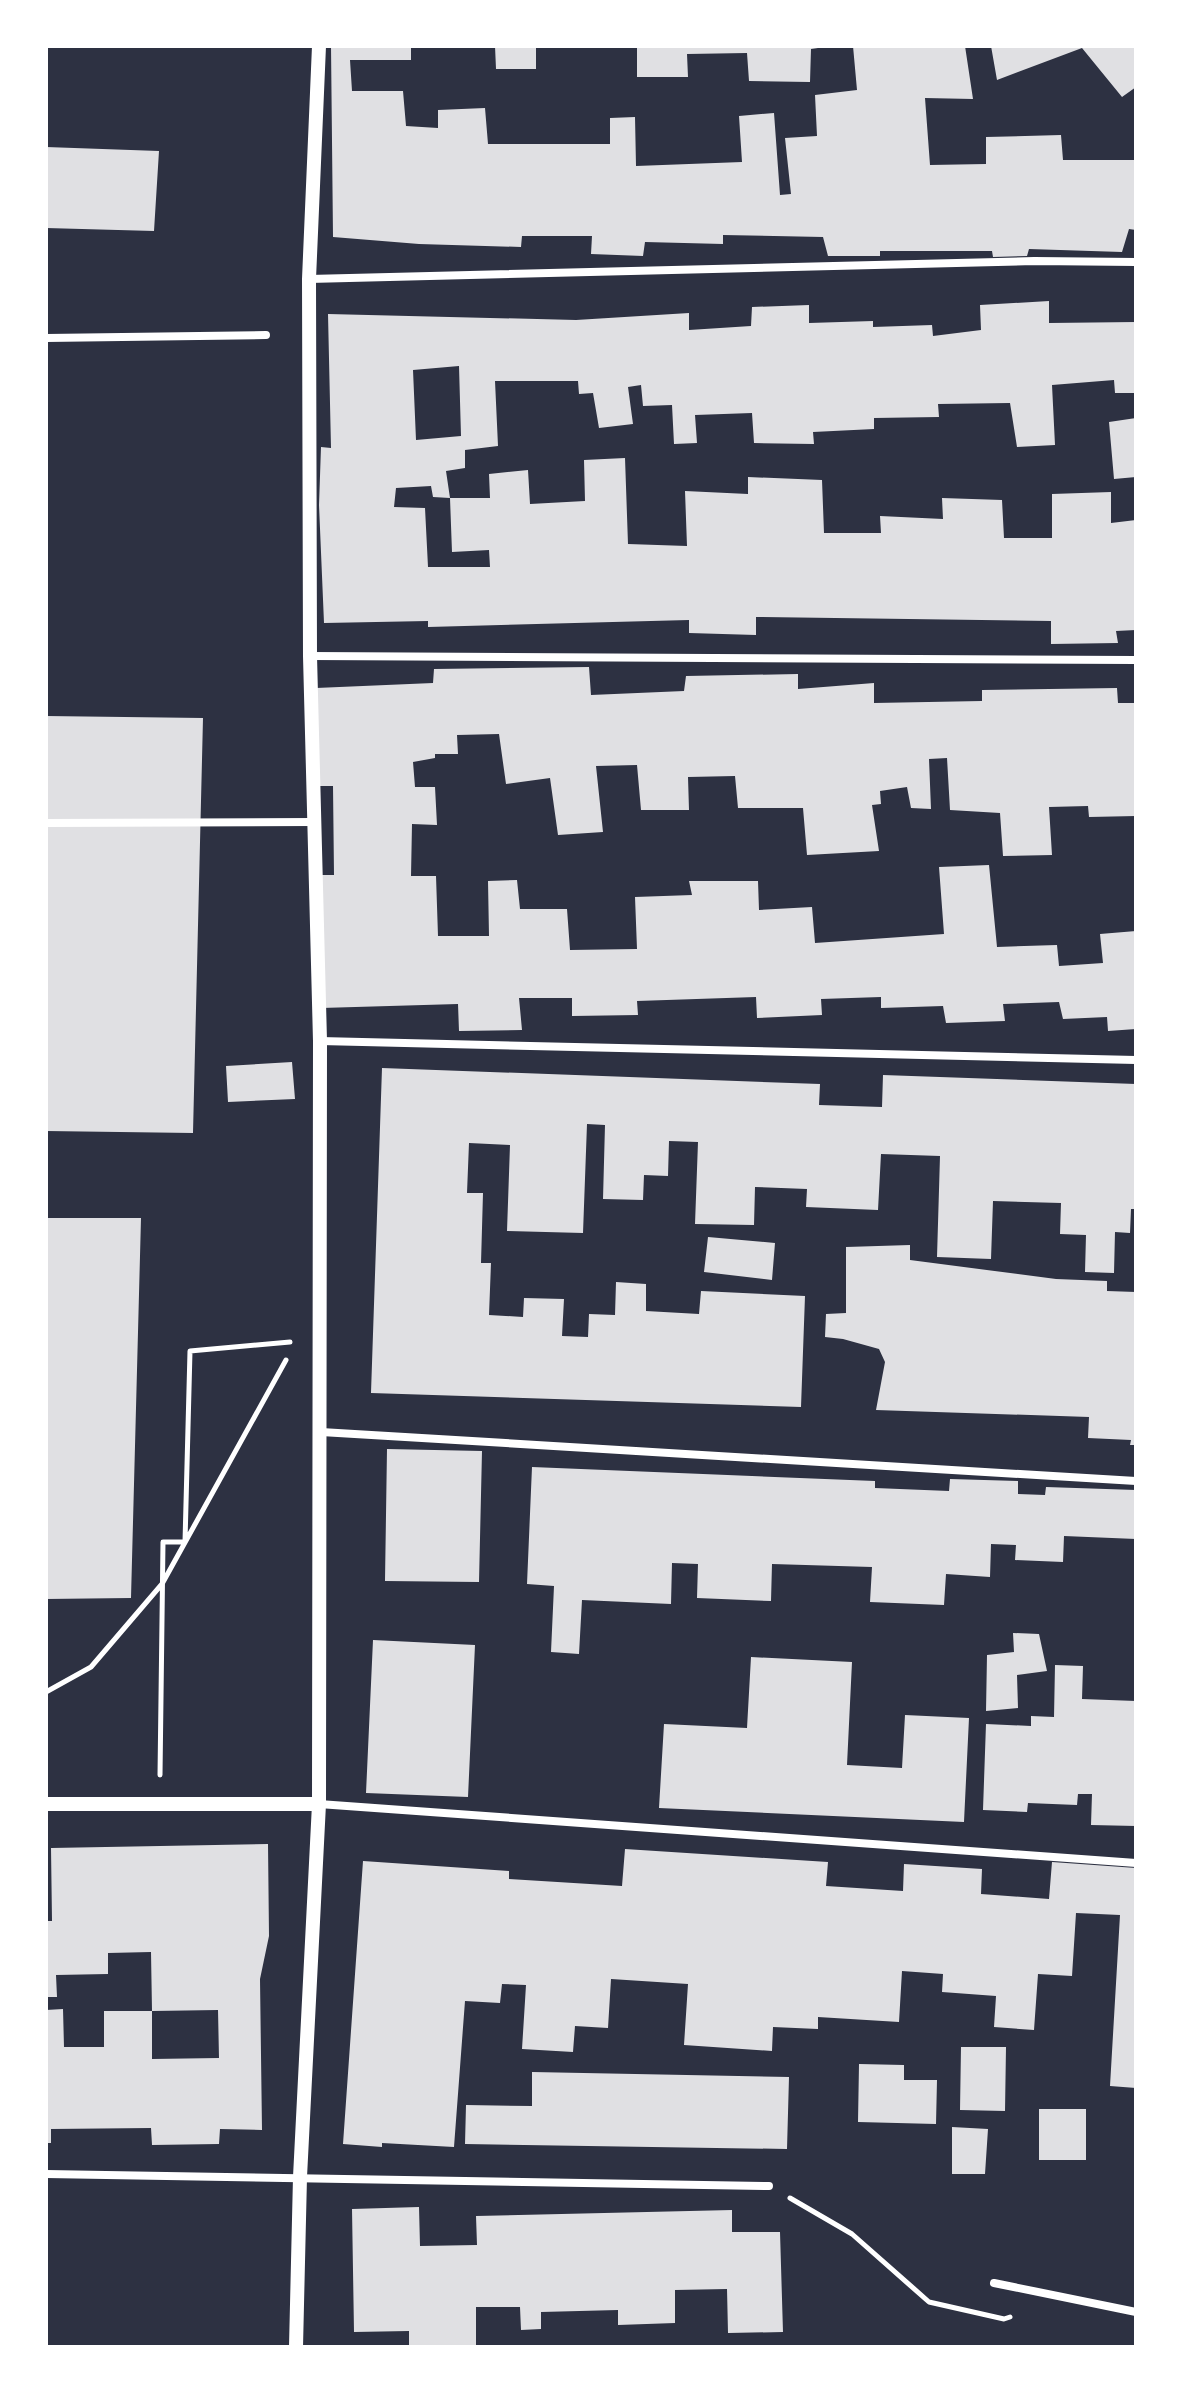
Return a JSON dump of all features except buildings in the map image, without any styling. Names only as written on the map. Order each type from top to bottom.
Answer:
[{"type":"street","points":[[296,2347],[300,2177],[319,1804],[320,1041],[310,656],[309,279],[319,46]]},
{"type":"street","points":[[309,279],[1034,261],[1136,262]]},
{"type":"street","points":[[46,338],[266,335]]},
{"type":"street","points":[[310,656],[1136,660]]},
{"type":"street","points":[[46,823],[314,822]]},
{"type":"street","points":[[320,1041],[1136,1060]]},
{"type":"street","points":[[321,1432],[1136,1481]]},
{"type":"street","points":[[46,1804],[319,1804],[1136,1863]]},
{"type":"street","points":[[46,2174],[769,2186]]},
{"type":"street","points":[[994,2283],[1136,2312]]},
{"type":"path","points":[[46,1692],[91,1667],[162,1584],[296,1342],[190,1351],[185,1542]]},
{"type":"path","points":[[160,1804],[163,1542],[185,1542]]},
{"type":"path","points":[[769,2186],[852,2234],[929,2302],[1004,2319],[1067,2298]]}]
